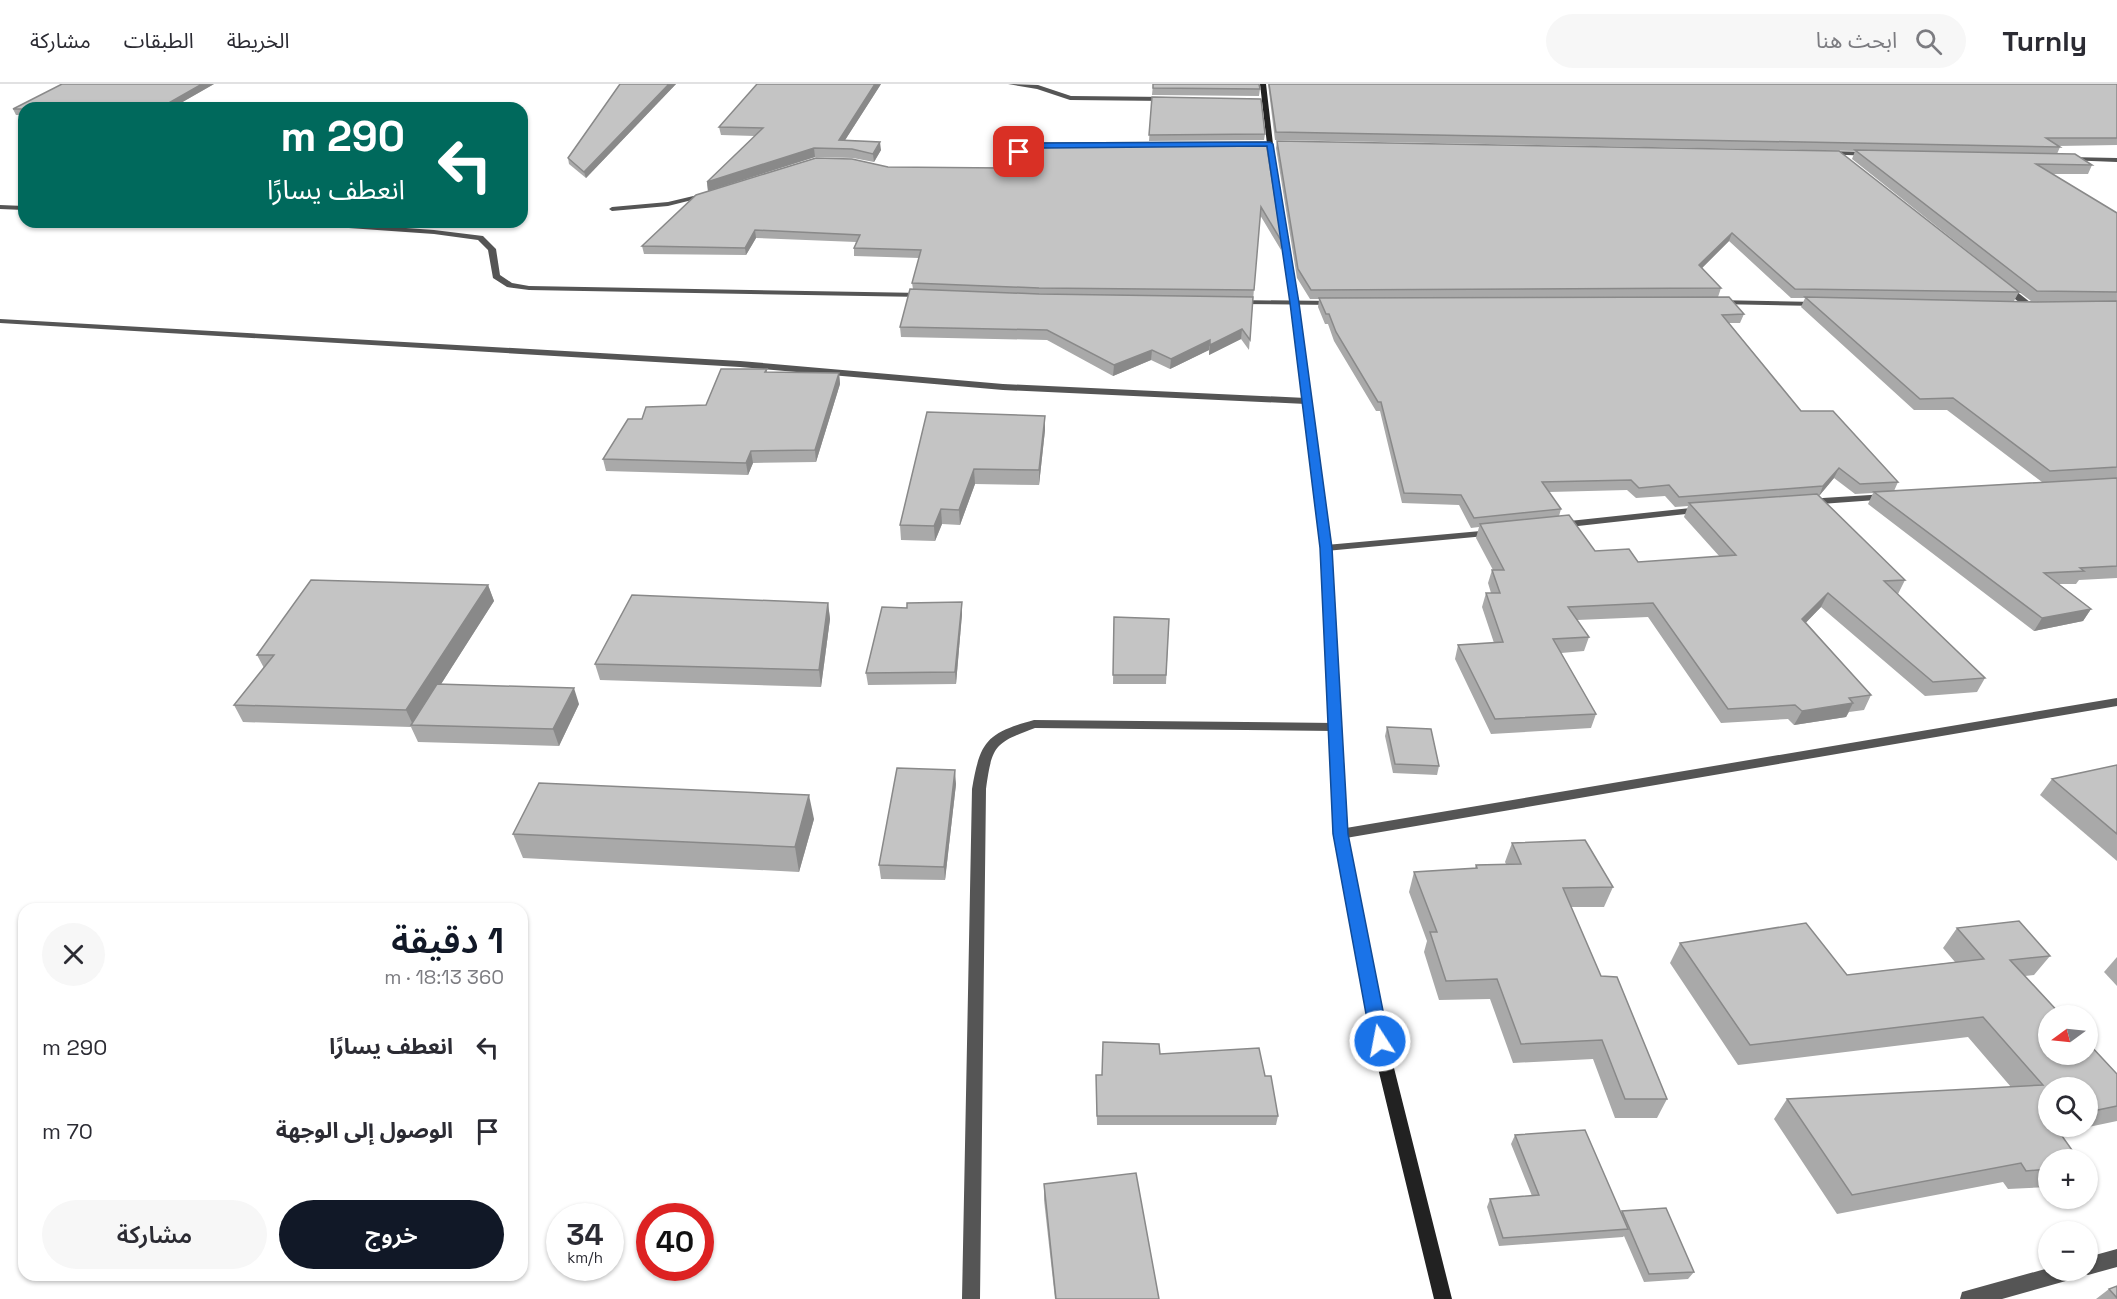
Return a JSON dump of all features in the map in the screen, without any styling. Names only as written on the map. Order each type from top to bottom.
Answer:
[{"type":"street","points":[[1011,84],[1038,87],[1070,98],[1173,99]]},
{"type":"street","points":[[1263,84],[1259,100],[1270,144],[1295,303],[1326,548],[1340,834],[1385,1064],[1443,1299]]},
{"type":"street","points":[[998,171],[1012,170],[1018,160],[1019,152],[1028,147],[1044,146]]},
{"type":"street","points":[[1812,153],[1883,154]]},
{"type":"street","points":[[1836,153],[1845,160]]},
{"type":"street","points":[[2058,159],[2117,160]]},
{"type":"street","points":[[612,209],[668,204],[713,194]]},
{"type":"street","points":[[0,207],[18,208]]},
{"type":"street","points":[[377,228],[480,238],[492,249],[496,276],[510,285],[529,288],[832,292],[936,296]]},
{"type":"street","points":[[1994,278],[2032,308]]},
{"type":"street","points":[[1225,302],[1341,303]]},
{"type":"street","points":[[1704,302],[1821,304]]},
{"type":"street","points":[[2020,307],[2042,308]]},
{"type":"street","points":[[0,321],[740,364],[1003,387],[1306,401]]},
{"type":"street","points":[[1796,502],[1902,495]]},
{"type":"street","points":[[1548,526],[1714,509]]},
{"type":"street","points":[[1326,548],[1501,532]]},
{"type":"street","points":[[1340,834],[2117,702]]},
{"type":"street","points":[[971,1299],[978,801],[984,752],[1000,736],[1034,724],[1335,727]]},
{"type":"street","points":[[2098,1263],[2117,1258]]},
{"type":"street","points":[[1969,1299],[2038,1280]]},
{"type":"building","points":[[62,84],[202,84],[170,102],[27,102]]},
{"type":"building","points":[[620,84],[669,84],[584,172],[568,158]]},
{"type":"building","points":[[757,84],[875,84],[839,140],[880,142],[873,154],[852,149],[814,148],[707,182],[763,128],[719,127]]},
{"type":"building","points":[[1153,84],[1259,84],[1260,89],[1153,88]]},
{"type":"building","points":[[1269,84],[2117,84],[2117,138],[2046,138],[2060,147],[1276,132]]},
{"type":"building","points":[[1152,97],[1261,99],[1265,134],[1149,135]]},
{"type":"building","points":[[1277,141],[1839,151],[2019,292],[1795,289],[1732,233],[1699,265],[1721,288],[1311,290],[1298,269]]},
{"type":"building","points":[[1266,142],[1282,242],[1261,207],[1254,290],[1039,288],[912,283],[921,250],[854,248],[860,235],[755,230],[745,248],[642,246],[696,195],[816,158],[852,159],[888,167],[1004,168],[1016,164],[1024,148],[1044,143]]},
{"type":"building","points":[[1855,150],[2075,154],[2092,165],[2036,164],[2117,213],[2117,292],[2037,291]]},
{"type":"building","points":[[910,289],[1039,294],[1253,297],[1250,340],[1242,329],[1210,345],[1210,340],[1171,359],[1152,350],[1114,365],[1047,330],[900,327]]},
{"type":"building","points":[[1729,297],[1744,314],[1722,315],[1801,411],[1833,411],[1898,482],[1860,484],[1839,468],[1823,486],[1679,497],[1669,485],[1639,488],[1631,480],[1542,482],[1561,509],[1474,518],[1461,495],[1404,493],[1381,402],[1378,402],[1336,332],[1319,298]]},
{"type":"building","points":[[1805,297],[2037,302],[2117,301],[2117,467],[2050,471],[1953,398],[1920,399]]},
{"type":"building","points":[[721,369],[839,373],[815,450],[751,451],[746,463],[603,459],[628,419],[642,419],[646,407],[706,405]]},
{"type":"building","points":[[927,412],[1045,416],[1039,470],[974,469],[959,510],[941,509],[934,526],[900,525]]},
{"type":"building","points":[[2117,478],[2117,566],[2080,568],[2084,571],[2044,573],[2091,609],[2042,618],[1874,492]]},
{"type":"building","points":[[1817,494],[1905,580],[1884,581],[1985,678],[1933,682],[1828,593],[1802,619],[1871,695],[1849,698],[1853,703],[1802,711],[1795,705],[1728,709],[1653,603],[1568,607],[1589,637],[1553,639],[1596,714],[1495,719],[1458,645],[1503,642],[1486,593],[1500,593],[1492,570],[1504,570],[1480,524],[1569,515],[1595,551],[1629,549],[1638,562],[1736,555],[1689,503]]},
{"type":"building","points":[[311,580],[488,585],[406,710],[234,705],[274,655],[257,655]]},
{"type":"building","points":[[632,595],[828,603],[819,670],[595,664]]},
{"type":"building","points":[[962,602],[955,672],[866,673],[882,607],[907,608],[907,603]]},
{"type":"building","points":[[1114,617],[1169,619],[1166,675],[1113,675]]},
{"type":"building","points":[[437,684],[574,688],[553,729],[411,725]]},
{"type":"building","points":[[1387,727],[1431,729],[1439,766],[1395,764]]},
{"type":"building","points":[[2117,765],[2117,834],[2052,779]]},
{"type":"building","points":[[897,768],[955,770],[944,867],[879,865]]},
{"type":"building","points":[[539,783],[809,795],[795,847],[513,834]]},
{"type":"building","points":[[1585,840],[1613,887],[1563,888],[1601,976],[1617,977],[1667,1099],[1625,1099],[1602,1040],[1521,1044],[1497,979],[1446,981],[1430,932],[1437,932],[1414,872],[1477,868],[1476,865],[1521,864],[1512,843]]},
{"type":"building","points":[[2019,921],[2050,956],[2010,960],[2052,1005],[2038,1005],[2038,1065],[2098,1065],[2098,1054],[2117,1074],[2117,1106],[2098,1110],[2098,1077],[2038,1077],[2038,1079],[1983,1017],[1750,1045],[1680,943],[1806,923],[1847,975],[1984,959],[1957,928]]},
{"type":"building","points":[[1103,1042],[1159,1044],[1160,1054],[1259,1048],[1265,1076],[1271,1076],[1278,1116],[1097,1116],[1096,1075],[1102,1075]]},
{"type":"building","points":[[2038,1085],[2038,1137],[2063,1137],[2071,1149],[2038,1149],[2038,1170],[2026,1171],[2021,1163],[1852,1195],[1787,1099]]},
{"type":"building","points":[[1585,1130],[1628,1229],[1503,1238],[1490,1199],[1539,1195],[1515,1135]]},
{"type":"building","points":[[1136,1173],[1159,1299],[1056,1299],[1044,1184]]},
{"type":"building","points":[[1666,1208],[1694,1272],[1649,1274],[1622,1211]]},
{"type":"building","points":[[2117,1286],[2117,1298],[2109,1289]]},
{"type":"route","points":[[1019,152],[1028,147],[1044,146],[1270,144],[1295,303],[1326,548],[1340,834],[1380,1041]]}]
